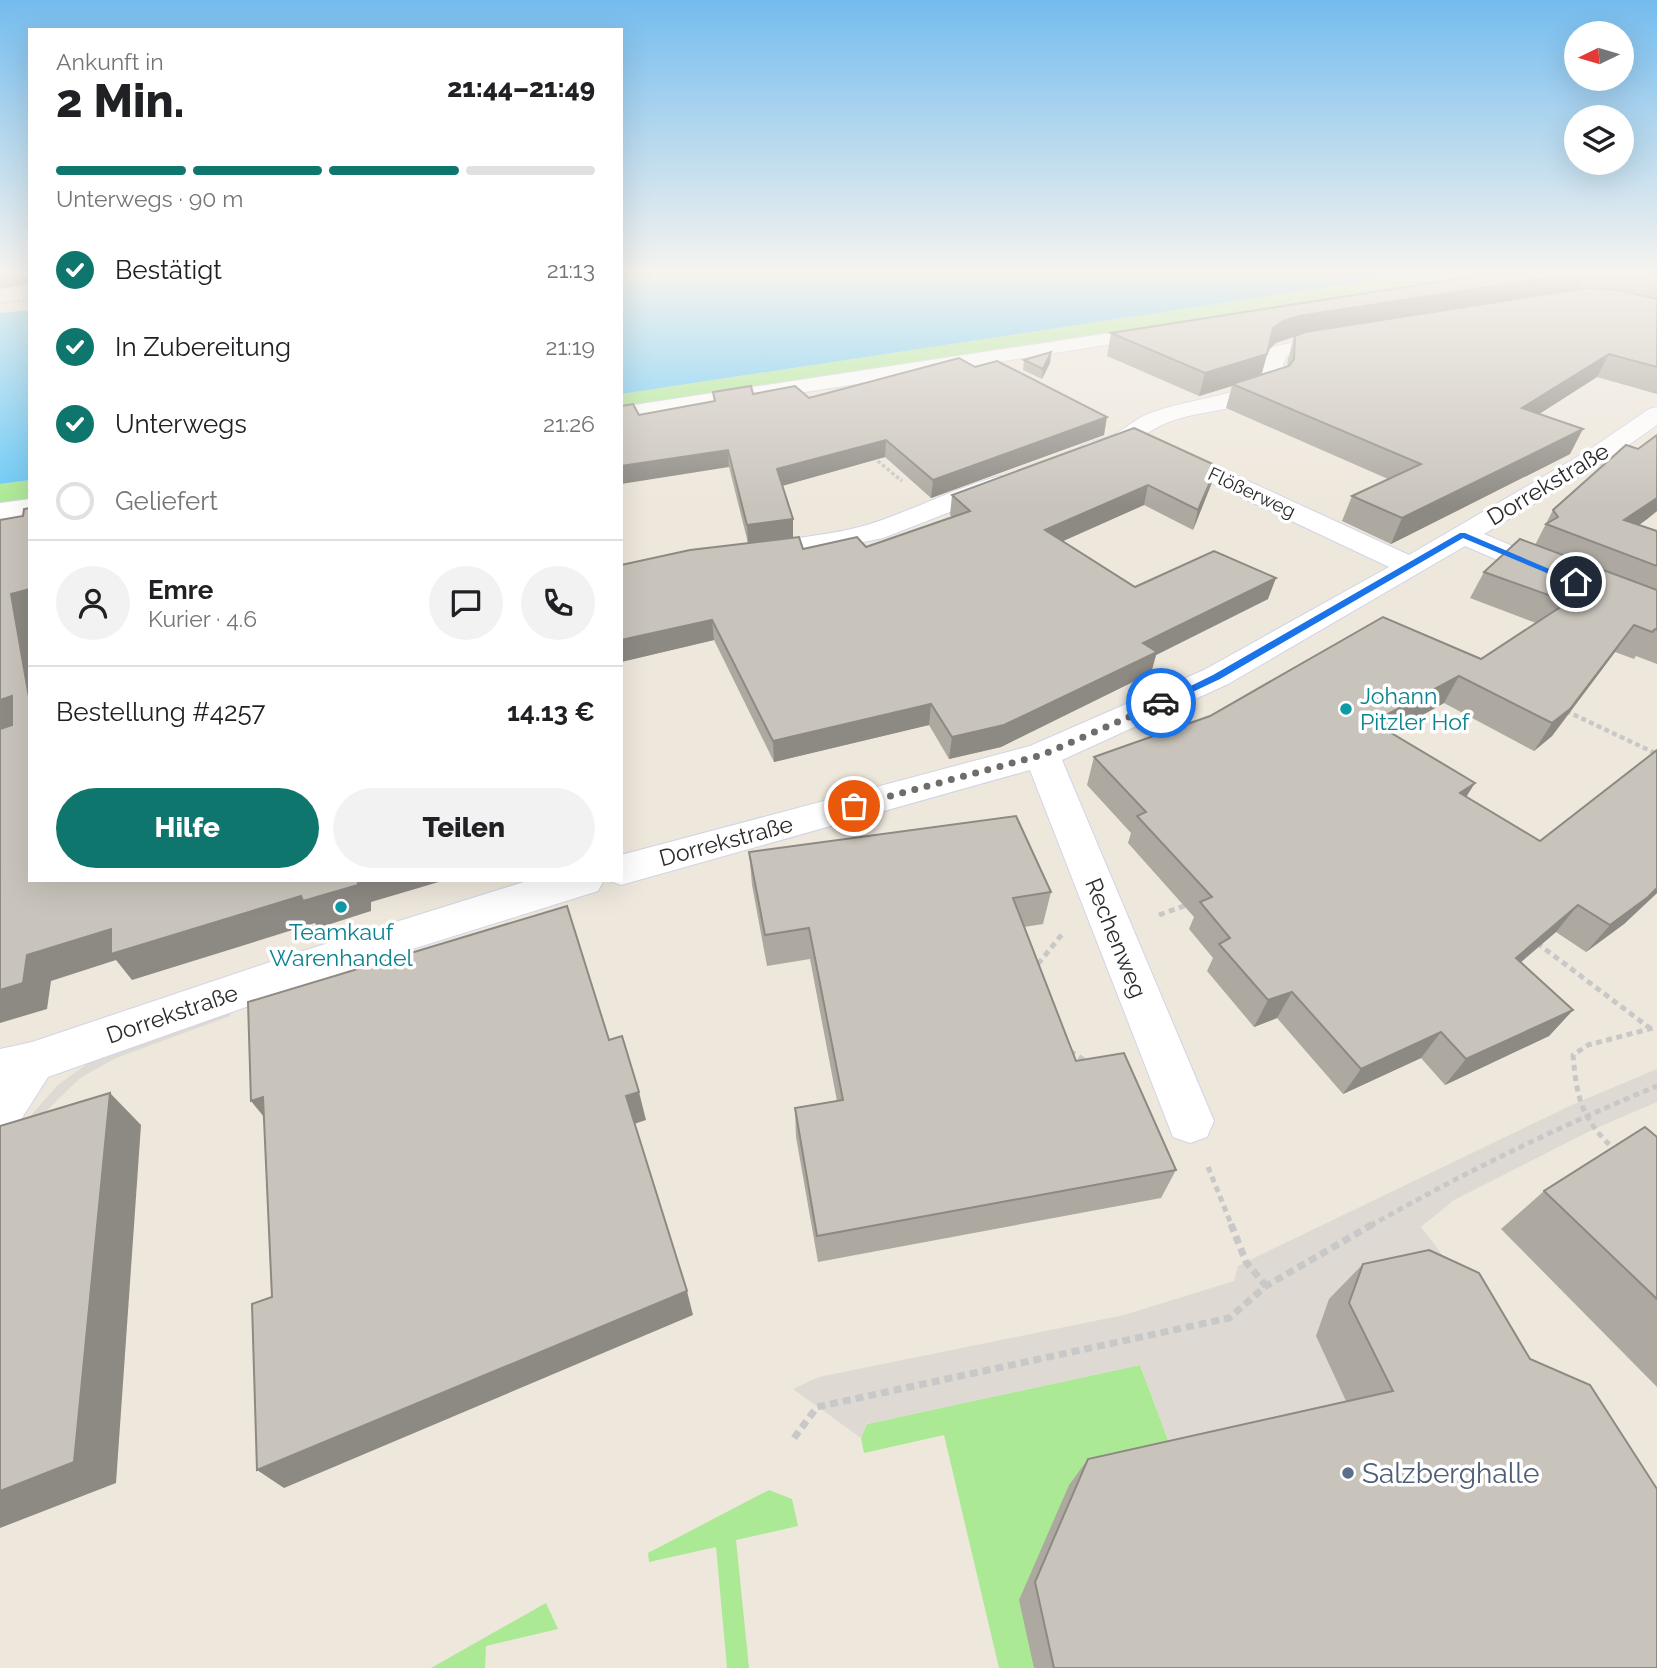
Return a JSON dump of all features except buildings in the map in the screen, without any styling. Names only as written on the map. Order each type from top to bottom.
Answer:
[{"type":"street","points":[[623,414],[1028,352]]},
{"type":"street","points":[[1069,459],[1129,436],[1139,426],[1163,416],[1235,400],[1263,389],[1273,382],[1275,374],[1272,364],[1279,352]]},
{"type":"street","points":[[982,359],[1014,377]]},
{"type":"street","name":"Dorrekstraße","points":[[623,869],[1042,755],[1216,677],[1411,567],[1598,455],[1657,414]]},
{"type":"street","name":"Flößerweg","points":[[1105,424],[1411,567]]},
{"type":"street","points":[[718,557],[774,552],[873,531],[1021,477]]},
{"type":"street","points":[[0,511],[28,507]]},
{"type":"street","points":[[1462,535],[1576,582]]},
{"type":"street","name":"Rechenweg","points":[[1042,755],[1190,1121]]},
{"type":"street","name":"Dorrekstraße","points":[[16,1066],[494,892],[569,882]]},
{"type":"street","points":[[0,1110],[16,1066]]},
{"type":"path","points":[[864,450],[935,508]]},
{"type":"path","points":[[1556,707],[1657,754]]},
{"type":"path","points":[[1114,931],[1191,904]]},
{"type":"path","points":[[1530,937],[1654,1028]]},
{"type":"path","points":[[1620,1155],[1592,1130],[1576,1103],[1573,1055],[1588,1045],[1654,1028]]},
{"type":"path","points":[[794,1438],[817,1407],[1229,1318],[1266,1286],[1435,1189],[1584,1116],[1657,1086]]},
{"type":"path","points":[[1230,1220],[1246,1262],[1266,1286]]},
{"type":"green space","points":[[900,352],[997,352],[623,410],[623,394]]},
{"type":"green space","points":[[28,480],[28,502],[0,506],[0,484]]},
{"type":"green space","points":[[1140,1365],[1176,1461],[1034,1668],[999,1668],[944,1435],[864,1453],[861,1438],[867,1424]]},
{"type":"green space","points":[[769,1490],[792,1499],[798,1526],[736,1540],[749,1668],[727,1668],[716,1547],[649,1562],[648,1553]]},
{"type":"green space","points":[[546,1603],[558,1629],[486,1646],[485,1668],[431,1668]]},
{"type":"shaded area","points":[[229,1004],[230,1016],[116,1058],[80,1078],[29,1128],[0,1150],[58,1085],[94,1059]]},
{"type":"shaded area","points":[[1657,1069],[1657,1102],[1592,1130],[1454,1200],[1421,1227],[1452,1267],[1355,1420],[1176,1461],[1140,1365],[867,1424],[861,1438],[793,1389],[819,1377],[1124,1315],[1234,1281],[1238,1266],[1576,1103]]},
{"type":"water","points":[[0,352],[28,352],[28,480],[0,484]]},
{"type":"water","points":[[623,352],[900,352],[623,394]]},
{"type":"way so far","points":[[854,806],[1042,755],[1161,703]]},
{"type":"place","name":"Johann Pitzler Hof","points":[[1346,709]]},
{"type":"place","name":"Teamkauf Warenhandel","points":[[341,907]]},
{"type":"place","name":"Salzberghalle","points":[[1348,1473]]},
{"type":"route","points":[[1161,703],[1216,677],[1390,579],[1462,535],[1576,582]]}]
